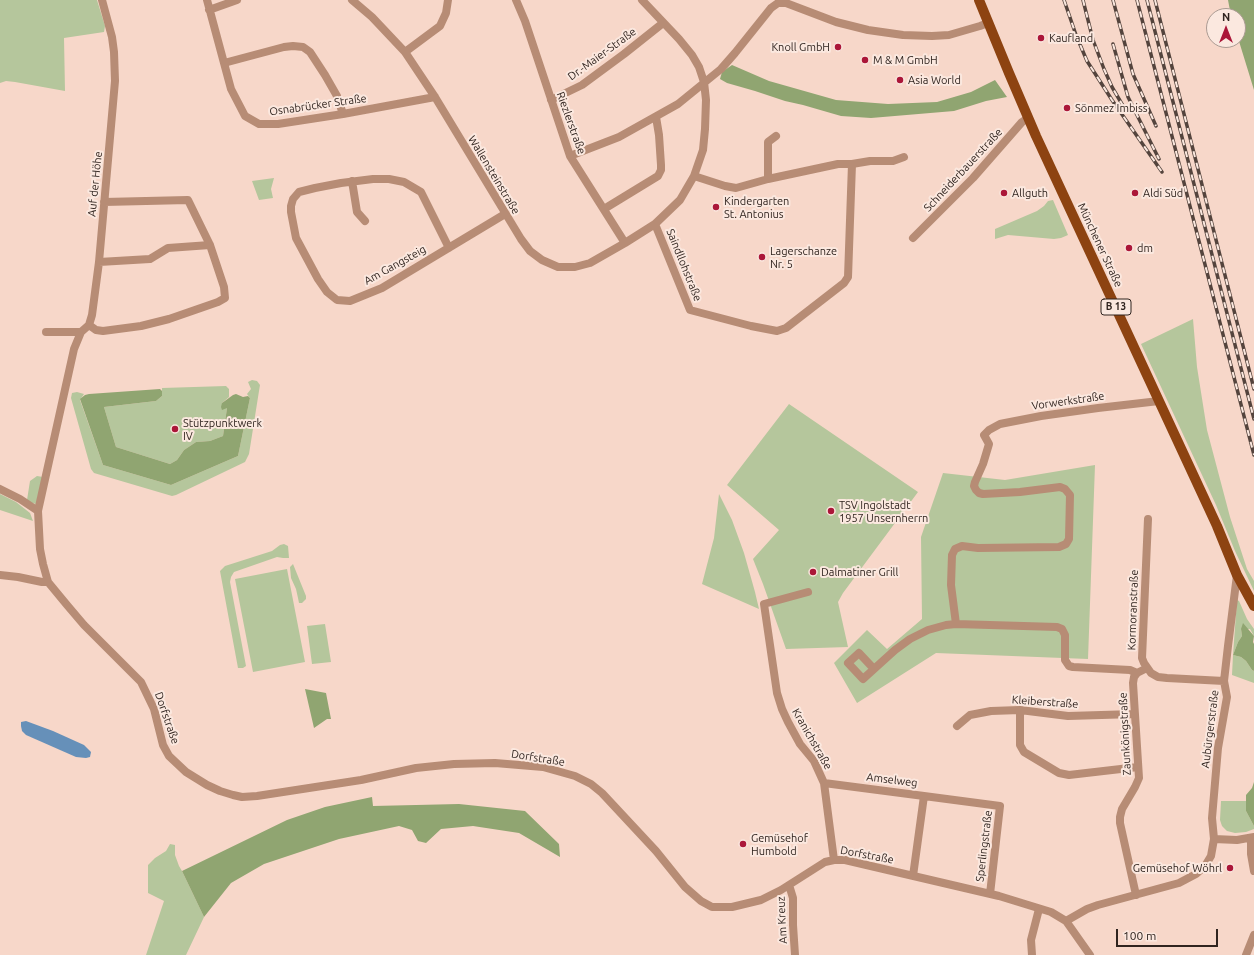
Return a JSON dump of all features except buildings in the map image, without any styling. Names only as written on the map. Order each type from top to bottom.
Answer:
[{"type":"main road","name":"Münchener Straße","points":[[979,0],[1028,118],[1217,526],[1237,575],[1254,606]]},
{"type":"street","name":"Auf der Höhe","points":[[89,325],[93,311],[99,262],[114,106],[115,68],[112,37],[102,0]]},
{"type":"street","name":"Osnabrücker Straße","points":[[207,0],[231,89],[245,116],[259,124],[278,124],[435,97]]},
{"type":"street","points":[[209,10],[237,0]]},
{"type":"street","name":"Wallensteinstraße","points":[[352,0],[372,17],[405,52],[435,97],[505,214],[530,251],[542,260],[558,267],[575,267],[590,263],[655,224],[680,200],[694,176],[703,150],[706,100],[704,82],[699,67],[692,55],[642,0]]},
{"type":"street","points":[[405,52],[440,26],[446,13],[448,0]]},
{"type":"street","name":"Riezlerstraße","points":[[516,0],[525,21],[570,156],[625,243]]},
{"type":"street","points":[[570,156],[619,137],[678,104],[720,69],[735,53],[771,8],[778,4],[786,3],[842,24],[868,30],[903,35],[949,35],[980,26],[988,22]]},
{"type":"street","name":"Dr.-Maier-Straße","points":[[551,100],[582,85],[663,23]]},
{"type":"street","points":[[224,63],[284,47],[303,47],[310,52],[326,75],[337,96],[343,114]]},
{"type":"street","points":[[604,209],[658,176],[661,170],[661,165],[656,117]]},
{"type":"street","name":"Schneiderbauerstraße","points":[[913,238],[973,178],[1022,122],[1028,118]]},
{"type":"street","points":[[768,179],[768,142],[776,136]]},
{"type":"street","points":[[694,176],[736,188],[768,179],[838,164],[852,164],[870,161],[893,161],[904,157]]},
{"type":"street","name":"Saindllohstraße","points":[[655,224],[690,310],[777,331],[786,328],[844,283],[848,277],[852,164]]},
{"type":"street","name":"Am Gangsteig","points":[[449,248],[421,192],[404,182],[389,179],[352,181],[299,192],[293,199],[291,206],[296,238],[318,279],[327,292],[337,300],[350,301],[382,288],[449,248],[505,214]]},
{"type":"street","points":[[352,181],[357,212],[365,221]]},
{"type":"street","points":[[0,575],[48,582],[40,549],[38,511],[75,344],[81,332],[89,325],[96,330],[103,331],[141,326],[169,319],[218,302],[225,298],[224,287],[210,245],[188,200],[104,202]]},
{"type":"street","points":[[99,262],[150,259],[168,248],[210,245]]},
{"type":"street","points":[[46,332],[81,332]]},
{"type":"street","name":"Vorwerkstraße","points":[[956,624],[951,578],[952,555],[955,549],[962,546],[978,548],[1059,547],[1066,544],[1069,536],[1070,495],[1065,489],[1060,488],[983,494],[976,490],[974,486],[975,482],[984,464],[989,444],[984,435],[989,430],[1000,424],[1041,416],[1159,401]]},
{"type":"street","points":[[0,489],[20,499],[38,511]]},
{"type":"street","name":"Kormoranstraße","points":[[1147,668],[1142,658],[1148,519]]},
{"type":"street","name":"Aubürgerstraße","points":[[1066,921],[1087,909],[1098,905],[1179,883],[1196,874],[1205,866],[1211,856],[1214,839],[1212,818],[1218,748],[1227,696],[1224,681],[1237,575]]},
{"type":"street","name":"Dorfstraße","points":[[48,582],[84,625],[141,682],[154,709],[163,745],[169,756],[186,772],[220,791],[242,797],[257,796],[361,780],[412,769],[454,764],[495,763],[536,766],[575,776],[597,789],[656,851],[685,887],[701,901],[712,907],[727,908],[771,896],[820,865],[834,860],[845,860],[990,894],[1039,908],[1066,921],[1090,955]]},
{"type":"street","name":"Kranichstraße","points":[[808,592],[764,604],[777,693],[788,722],[800,744],[814,761],[824,783],[834,860]]},
{"type":"street","points":[[874,669],[910,639],[928,630],[946,625],[1057,627],[1063,631],[1065,635],[1065,660],[1069,666],[1130,670],[1137,673],[1147,668],[1151,673],[1162,678],[1224,681]]},
{"type":"street","name":"Zaunkönigstraße","points":[[1136,895],[1120,823],[1122,809],[1139,778],[1134,684],[1134,678],[1137,673]]},
{"type":"street","points":[[1020,710],[1020,745],[1024,752],[1059,773],[1069,774],[1138,767]]},
{"type":"street","name":"Kleiberstraße","points":[[957,726],[970,715],[991,711],[1020,710],[1068,716],[1135,714]]},
{"type":"street","name":"Amselweg","points":[[824,783],[924,796],[913,876]]},
{"type":"street","name":"Sperlingstraße","points":[[924,796],[1000,806],[990,894]]},
{"type":"street","points":[[1214,839],[1237,840],[1252,838],[1251,854],[1254,871]]},
{"type":"street","name":"Am Kreuz","points":[[789,885],[793,898],[795,955]]},
{"type":"street","points":[[1032,955],[1031,940],[1039,908]]},
{"type":"street","points":[[1246,955],[1254,936]]},
{"type":"green space","points":[[0,0],[97,0],[105,26],[104,32],[64,38],[65,91],[15,82],[6,81],[0,83]]},
{"type":"green space","points":[[1228,0],[1254,0],[1254,90],[1241,48],[1246,48],[1246,8],[1230,8]]},
{"type":"green space","points":[[732,65],[769,81],[836,100],[888,104],[937,102],[971,92],[995,80],[1007,97],[986,101],[954,111],[871,118],[841,116],[785,101],[727,83],[720,79],[722,72]]},
{"type":"green space","points":[[274,178],[271,189],[273,198],[259,200],[252,181]]},
{"type":"green space","points":[[1053,200],[1068,235],[1054,239],[1008,235],[995,239],[995,229],[1037,211],[1048,201]]},
{"type":"green space","points":[[1193,319],[1197,367],[1207,430],[1230,517],[1247,569],[1254,581],[1254,591],[1235,551],[1216,505],[1141,344]]},
{"type":"green space","points":[[252,380],[257,381],[260,385],[249,454],[245,462],[172,496],[94,473],[91,469],[71,398],[72,393],[77,392],[84,394],[80,400],[103,465],[171,485],[238,456],[250,398],[247,394],[251,389],[248,382]]},
{"type":"green space","points":[[226,386],[229,389],[229,397],[222,403],[227,408],[223,436],[210,441],[196,442],[184,450],[177,460],[170,464],[116,447],[104,407],[156,401],[162,396],[162,388]]},
{"type":"green space","points":[[160,389],[162,391],[162,396],[156,401],[104,407],[116,447],[170,464],[177,460],[184,450],[196,442],[210,441],[223,436],[227,408],[222,410],[222,403],[236,394],[243,397],[248,396],[250,398],[238,456],[171,485],[103,465],[80,399],[89,394]]},
{"type":"green space","name":"TSV Ingolstadt 1957 Unsernherrn","points":[[789,404],[918,492],[843,593],[838,602],[848,647],[786,649],[753,559],[779,530],[727,485]]},
{"type":"green space","points":[[1095,465],[1088,659],[936,653],[857,703],[834,663],[867,630],[887,649],[922,619],[921,537],[943,473],[1005,480]]},
{"type":"green space","points":[[37,476],[43,477],[36,504],[27,500],[30,481]]},
{"type":"green space","points":[[0,494],[16,502],[30,513],[33,521],[0,510]]},
{"type":"green space","points":[[719,494],[732,520],[744,553],[759,609],[702,584],[714,538]]},
{"type":"green space","points":[[284,544],[288,546],[289,558],[277,557],[234,572],[231,577],[230,582],[246,666],[243,668],[238,668],[220,571],[225,566],[272,551]]},
{"type":"green space","points":[[293,564],[306,596],[306,599],[302,603],[299,603],[296,589],[291,578],[290,567]]},
{"type":"green space","points":[[287,569],[305,662],[253,672],[235,579]]},
{"type":"green space","points":[[1237,600],[1239,601],[1247,619],[1254,629],[1254,636],[1250,629],[1241,629],[1242,636],[1233,655]]},
{"type":"green space","points":[[1243,623],[1254,636],[1254,671],[1241,657],[1233,655],[1242,636],[1241,629]]},
{"type":"green space","points":[[325,624],[331,662],[312,664],[307,626]]},
{"type":"green space","points":[[1233,655],[1241,657],[1254,671],[1254,683],[1232,675]]},
{"type":"green space","points":[[305,689],[326,693],[331,719],[327,719],[314,728]]},
{"type":"green space","points":[[1254,782],[1254,826],[1246,811],[1246,795],[1252,788]]},
{"type":"green space","points":[[372,797],[373,806],[459,804],[525,811],[559,844],[560,857],[519,833],[473,826],[441,829],[426,843],[418,841],[412,830],[399,826],[339,839],[264,864],[231,883],[204,917],[182,871],[287,820],[325,807]]},
{"type":"green space","points":[[1221,801],[1246,801],[1246,811],[1254,826],[1254,829],[1246,832],[1235,833],[1227,831],[1222,826],[1220,820]]},
{"type":"green space","points":[[170,844],[175,845],[175,855],[179,866],[204,917],[186,955],[146,955],[164,901],[148,893],[148,865],[155,858],[166,851]]},
{"type":"water","points":[[26,721],[84,745],[91,752],[90,757],[76,757],[26,735],[22,731],[21,722]]},
{"type":"railway","points":[[1064,0],[1087,61],[1162,172]]},
{"type":"railway","points":[[1083,0],[1093,40],[1104,69],[1112,87],[1126,111]]},
{"type":"railway","points":[[1113,0],[1133,74],[1156,126]]},
{"type":"railway","points":[[1137,0],[1254,455]]},
{"type":"railway","points":[[1147,0],[1254,419]]},
{"type":"railway","points":[[1155,0],[1254,389]]},
{"type":"railway","points":[[1113,44],[1128,97],[1159,159]]},
{"type":"place","name":"Kaufland","points":[[1041,38]]},
{"type":"place","name":"Knoll GmbH","points":[[838,47]]},
{"type":"place","name":"M & M GmbH","points":[[865,60]]},
{"type":"place","name":"Asia World","points":[[900,80]]},
{"type":"place","name":"Sönmez Imbiss","points":[[1067,108]]},
{"type":"place","name":"Allguth","points":[[1004,193]]},
{"type":"place","name":"Aldi Süd","points":[[1135,193]]},
{"type":"place","name":"Kindergarten St. Antonius","points":[[716,207]]},
{"type":"place","name":"dm","points":[[1129,248]]},
{"type":"place","name":"Lagerschanze Nr. 5","points":[[762,257]]},
{"type":"place","name":"Stützpunktwerk IV","points":[[175,429]]},
{"type":"place","name":"TSV Ingolstadt 1957 Unsernherrn","points":[[831,511]]},
{"type":"place","name":"Dalmatiner Grill","points":[[813,572]]},
{"type":"place","name":"Gemüsehof Humbold","points":[[743,844]]},
{"type":"place","name":"Gemüsehof Wöhrl","points":[[1230,868]]}]
